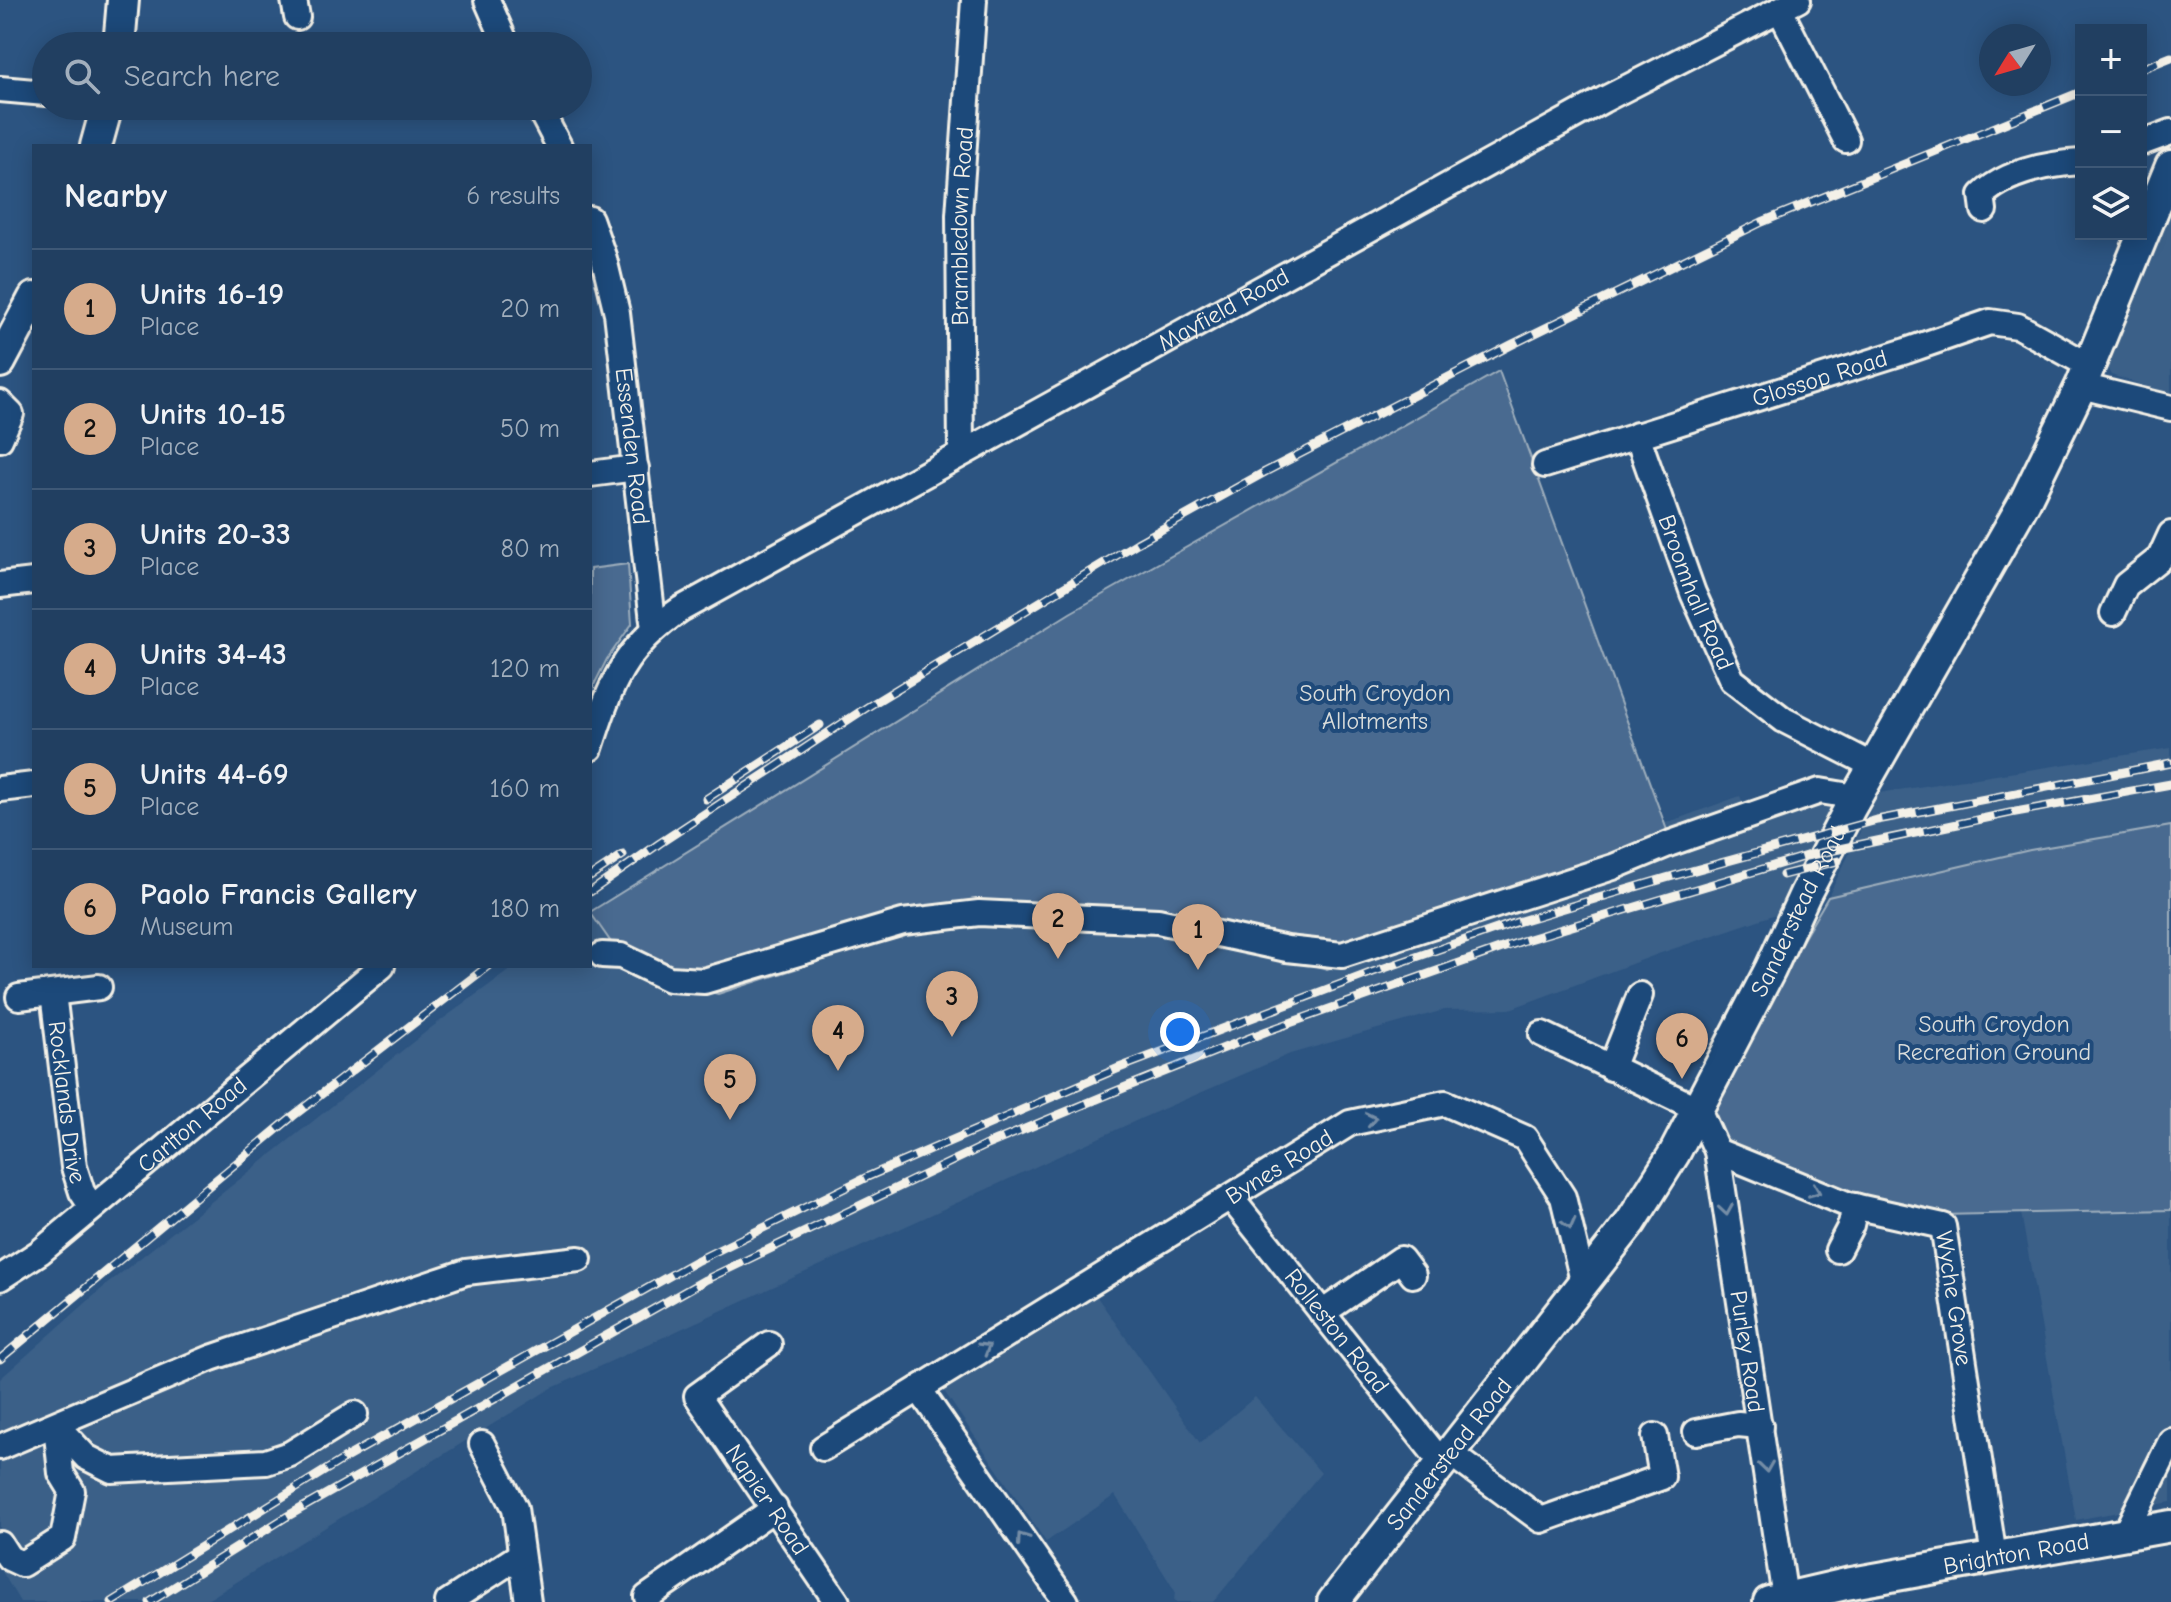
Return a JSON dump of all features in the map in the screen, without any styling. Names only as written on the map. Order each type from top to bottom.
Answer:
[{"type":"main road","points":[[120,32],[123,0]]},
{"type":"main road","points":[[97,144],[103,120]]},
{"type":"main road","name":"Sanderstead Road","points":[[1333,1602],[1631,1222],[1674,1154],[1856,797],[2025,501],[2085,375],[2167,186]]},
{"type":"main road","points":[[0,362],[32,302]]},
{"type":"main road","name":"Brighton Road","points":[[1777,1600],[1846,1584],[2171,1526]]},
{"type":"street","points":[[487,0],[501,32]]},
{"type":"street","name":"Brambledown Road","points":[[961,452],[959,215],[974,0]]},
{"type":"street","points":[[1789,5],[1846,140]]},
{"type":"street","name":"Mayfield Road","points":[[654,629],[694,601],[837,524],[961,452],[1603,100],[1789,5]]},
{"type":"street","points":[[0,89],[32,92]]},
{"type":"street","points":[[545,120],[558,144]]},
{"type":"street","points":[[2147,141],[2171,132]]},
{"type":"street","points":[[1984,210],[1982,195],[1991,187],[2045,164],[2075,162]]},
{"type":"street","name":"Essenden Road","points":[[592,225],[617,313],[654,629]]},
{"type":"street","name":"Glossop Road","points":[[1545,465],[1990,322],[2018,326],[2085,375],[2171,408]]},
{"type":"street","points":[[0,403],[11,414],[0,439]]},
{"type":"street","name":"Broomhall Road","points":[[1637,435],[1693,593],[1732,680],[1784,720],[1874,766]]},
{"type":"street","points":[[592,474],[636,468]]},
{"type":"street","points":[[2113,613],[2126,585],[2160,558],[2171,534]]},
{"type":"street","points":[[0,585],[32,581]]},
{"type":"street","points":[[592,742],[613,680],[654,629]]},
{"type":"street","points":[[0,789],[32,785]]},
{"type":"street","points":[[602,955],[621,956],[669,979],[704,981],[903,922],[979,913],[1158,921],[1287,949],[1342,955],[1613,867],[1671,843],[1820,791],[1856,797]]},
{"type":"street","name":"Carlton Road","points":[[0,1278],[40,1252],[380,968]]},
{"type":"street","name":"Rocklands Drive","points":[[19,997],[99,987]]},
{"type":"street","name":"Rocklands Drive","points":[[53,993],[74,1167],[78,1182],[92,1207]]},
{"type":"street","points":[[1611,1068],[1640,995]]},
{"type":"street","points":[[1542,1034],[1698,1109]]},
{"type":"street","name":"Bynes Road","points":[[823,1448],[1350,1123],[1445,1103],[1525,1138],[1563,1197],[1583,1281]]},
{"type":"street","name":"Purley Road","points":[[1698,1109],[1717,1151],[1760,1426],[1777,1600]]},
{"type":"street","name":"Wyche Grove","points":[[1717,1151],[1855,1206],[1943,1226],[1994,1557]]},
{"type":"street","name":"Rolleston Road","points":[[1231,1198],[1322,1313],[1446,1458],[1541,1520],[1662,1477],[1655,1436]]},
{"type":"street","points":[[1838,1250],[1851,1225],[1855,1206]]},
{"type":"street","points":[[0,1447],[211,1358],[466,1272],[579,1259]]},
{"type":"street","points":[[1322,1313],[1401,1259],[1413,1275]]},
{"type":"street","name":"Napier Road","points":[[769,1344],[697,1396],[837,1602]]},
{"type":"street","points":[[919,1389],[1066,1602]]},
{"type":"street","points":[[56,1425],[86,1457],[112,1470],[266,1462],[290,1454],[355,1414]]},
{"type":"street","points":[[1696,1432],[1738,1424],[1760,1426]]},
{"type":"street","points":[[0,1544],[9,1558],[22,1564],[63,1538],[72,1491],[61,1473],[56,1425]]},
{"type":"street","points":[[2125,1534],[2171,1441]]},
{"type":"street","points":[[482,1444],[515,1508],[528,1602]]},
{"type":"street","points":[[647,1597],[775,1508]]},
{"type":"street","points":[[448,1602],[520,1555]]},
{"type":"shaded area","points":[[2167,217],[2171,219],[2171,394],[2111,375],[2106,366]]},
{"type":"shaded area","points":[[2171,748],[2171,826],[2030,850],[1828,897],[1879,793]]},
{"type":"shaded area","points":[[1835,778],[1850,783],[1788,910],[1510,1009],[1444,1010],[1290,1054],[1142,1118],[550,1389],[204,1602],[20,1602],[0,1568],[0,1379],[106,1285],[432,1027],[512,968],[592,968],[592,915],[632,971],[718,994],[938,924],[1121,930],[1260,951],[1675,851],[1666,823],[1740,796],[1745,808]]},
{"type":"shaded area","points":[[2171,1210],[2171,1502],[2076,1520],[2021,1213]]},
{"type":"shaded area","points":[[1097,1297],[1200,1443],[1255,1397],[1321,1473],[1213,1602],[1174,1602],[1175,1591],[1115,1495],[1046,1542],[944,1391]]},
{"type":"green space","name":"South Croydon Allotments","points":[[1499,371],[1675,852],[1327,969],[1260,951],[1119,927],[937,923],[718,994],[631,971],[592,911],[1070,613]]},
{"type":"green space","points":[[628,564],[632,624],[607,659],[592,689],[592,569]]},
{"type":"green space","name":"South Croydon Recreation Ground","points":[[2171,826],[2171,1210],[1941,1215],[1852,1198],[1723,1145],[1709,1112],[1828,897],[2030,850]]},
{"type":"railway","points":[[2147,67],[2171,57]]},
{"type":"railway","points":[[592,891],[869,706],[1137,543],[1265,472],[1511,345],[1762,222],[2075,94]]},
{"type":"railway","points":[[706,799],[820,725]]},
{"type":"railway","points":[[112,1602],[347,1457],[696,1261],[867,1177],[1119,1068],[1373,972],[1517,922],[1666,878],[1877,820],[2171,763]]},
{"type":"railway","points":[[150,1602],[286,1517],[705,1280],[984,1146],[1126,1087],[1267,1031],[1522,941],[1806,856],[2010,813],[2171,784]]},
{"type":"railway","points":[[592,876],[623,855]]},
{"type":"railway","points":[[1783,875],[1838,861]]},
{"type":"railway","points":[[0,1359],[293,1116],[485,968]]},
{"type":"place","name":"Units 10-15","points":[[1058,959]]},
{"type":"place","name":"Units 16-19","points":[[1198,970]]},
{"type":"place","name":"Units 20-33","points":[[952,1037]]},
{"type":"place","name":"Units 34-43","points":[[838,1071]]},
{"type":"place","name":"Paolo Francis Gallery","points":[[1682,1079]]},
{"type":"place","name":"Units 44-69","points":[[730,1120]]}]
